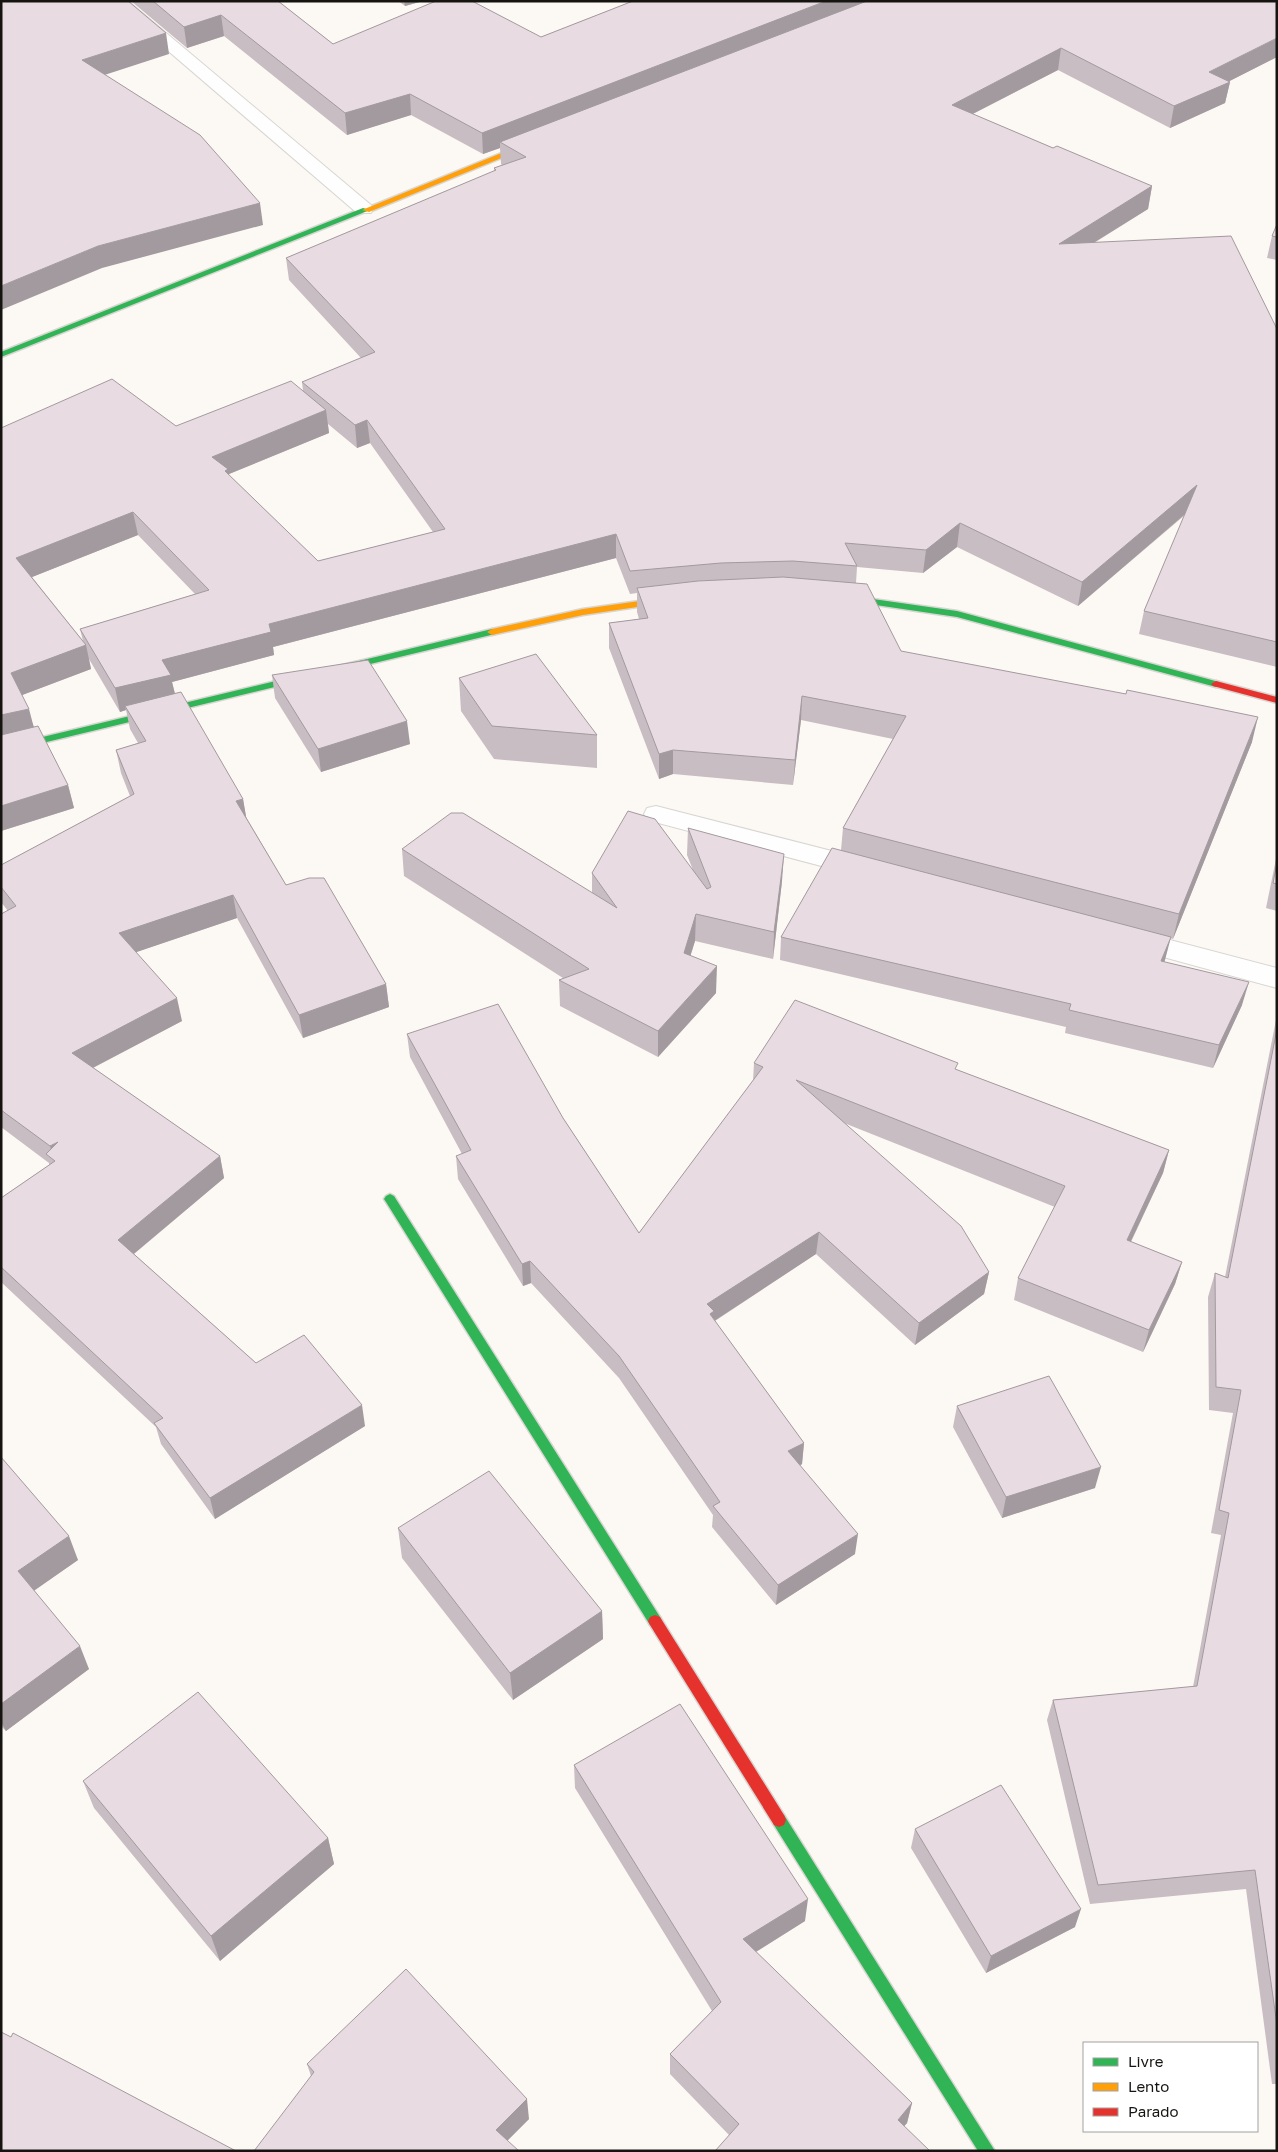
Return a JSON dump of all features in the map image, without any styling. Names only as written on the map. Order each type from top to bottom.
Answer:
[{"type":"street","points":[[118,1],[364,209]]},
{"type":"street","points":[[1,355],[364,209],[550,137]]},
{"type":"street","points":[[821,596],[871,600],[957,614],[1277,700]]},
{"type":"street","points":[[1,750],[557,616],[634,602],[692,597]]},
{"type":"street","points":[[656,814],[886,874]]},
{"type":"street","points":[[1105,932],[1277,978]]},
{"type":"street","points":[[390,1199],[986,2151]]},
{"type":"building","points":[[1,1],[128,1],[166,33],[82,60],[200,135],[260,203],[98,246],[1,286]]},
{"type":"building","points":[[153,1],[278,1],[333,44],[436,1],[472,1],[541,37],[633,1],[826,1],[482,133],[410,94],[345,113],[221,15],[184,27]]},
{"type":"building","points":[[867,1],[1277,1],[1277,38],[1209,72],[1230,82],[1174,106],[1061,48],[952,105],[1053,148],[1057,146],[1152,186],[1059,244],[1231,236],[1277,329],[1277,642],[1144,611],[1197,485],[1082,582],[960,523],[926,550],[845,543],[857,566],[793,561],[721,563],[630,571],[616,534],[269,624],[271,632],[162,660],[171,675],[115,688],[80,629],[209,590],[133,512],[16,558],[86,645],[11,673],[29,709],[1,715],[1,428],[112,379],[176,426],[291,381],[326,410],[212,457],[228,469],[225,471],[318,561],[445,529],[367,420],[355,425],[302,382],[375,352],[286,258],[496,170],[494,168],[526,157],[500,142]]},
{"type":"building","points":[[1277,224],[1277,237],[1272,236]]},
{"type":"building","points":[[783,577],[867,584],[901,651],[1126,694],[1127,690],[1258,717],[1179,914],[843,828],[906,716],[802,696],[795,760],[673,750],[659,754],[609,623],[648,618],[637,588],[698,581]]},
{"type":"building","points":[[536,654],[597,735],[492,726],[459,678]]},
{"type":"building","points":[[368,660],[407,721],[318,749],[272,675]]},
{"type":"building","points":[[181,692],[243,799],[236,801],[286,885],[309,878],[324,878],[386,984],[299,1015],[233,895],[119,933],[177,998],[72,1053],[220,1156],[118,1240],[256,1363],[304,1335],[362,1405],[210,1498],[154,1423],[163,1418],[1,1267],[1,1198],[55,1161],[46,1154],[58,1142],[50,1146],[1,1110],[1,914],[16,906],[1,887],[1,865],[134,794],[116,750],[146,741],[125,706]]},
{"type":"building","points":[[38,726],[68,785],[1,806],[1,735]]},
{"type":"building","points":[[628,811],[655,819],[707,889],[711,887],[688,828],[784,854],[774,932],[696,914],[684,953],[717,966],[658,1031],[559,980],[589,969],[402,849],[451,813],[463,813],[617,908],[592,873]]},
{"type":"building","points":[[832,848],[1171,937],[1161,961],[1249,982],[1219,1045],[1069,1010],[1071,1004],[781,937]]},
{"type":"building","points":[[1277,863],[1277,884],[1273,883]]},
{"type":"building","points":[[795,1000],[958,1063],[955,1069],[1169,1150],[1127,1240],[1182,1262],[1149,1330],[1018,1278],[1065,1186],[796,1080],[961,1226],[989,1272],[919,1323],[819,1232],[707,1304],[714,1311],[710,1314],[804,1443],[788,1451],[858,1534],[778,1585],[713,1506],[720,1502],[619,1356],[530,1261],[522,1264],[456,1156],[471,1150],[407,1034],[498,1004],[563,1118],[639,1233],[763,1067],[754,1063]]},
{"type":"building","points":[[1277,1029],[1277,2025],[1255,1870],[1098,1885],[1053,1700],[1197,1686],[1229,1513],[1219,1510],[1241,1390],[1216,1387],[1215,1273],[1228,1278]]},
{"type":"building","points":[[1049,1376],[1101,1467],[1006,1497],[957,1406]]},
{"type":"building","points":[[1,1457],[69,1536],[18,1571],[80,1646],[1,1704]]},
{"type":"building","points":[[489,1471],[602,1611],[510,1673],[398,1528]]},
{"type":"building","points":[[198,1692],[328,1838],[211,1936],[83,1781]]},
{"type":"building","points":[[680,1704],[808,1899],[743,1939],[912,2103],[898,2120],[930,2151],[715,2151],[739,2124],[670,2054],[721,2002],[574,1765]]},
{"type":"building","points":[[1001,1785],[1081,1909],[991,1956],[915,1829]]},
{"type":"building","points":[[406,1969],[527,2099],[496,2130],[519,2151],[254,2151],[314,2072],[307,2064]]},
{"type":"building","points":[[1,2032],[11,2037],[13,2033],[236,2151],[1,2151]]},
{"type":"traffic: fast","points":[[1,355],[366,210]]},
{"type":"traffic: fast","points":[[838,597],[957,614],[1216,684]]},
{"type":"traffic: fast","points":[[1,750],[492,632]]},
{"type":"traffic: fast","points":[[390,1199],[655,1621]]},
{"type":"traffic: fast","points":[[779,1820],[987,2151]]},
{"type":"traffic: slow","points":[[366,210],[534,143]]},
{"type":"traffic: slow","points":[[492,632],[583,612],[675,599]]},
{"type":"traffic: jam","points":[[1216,684],[1277,700]]},
{"type":"traffic: jam","points":[[655,1621],[779,1820]]}]
